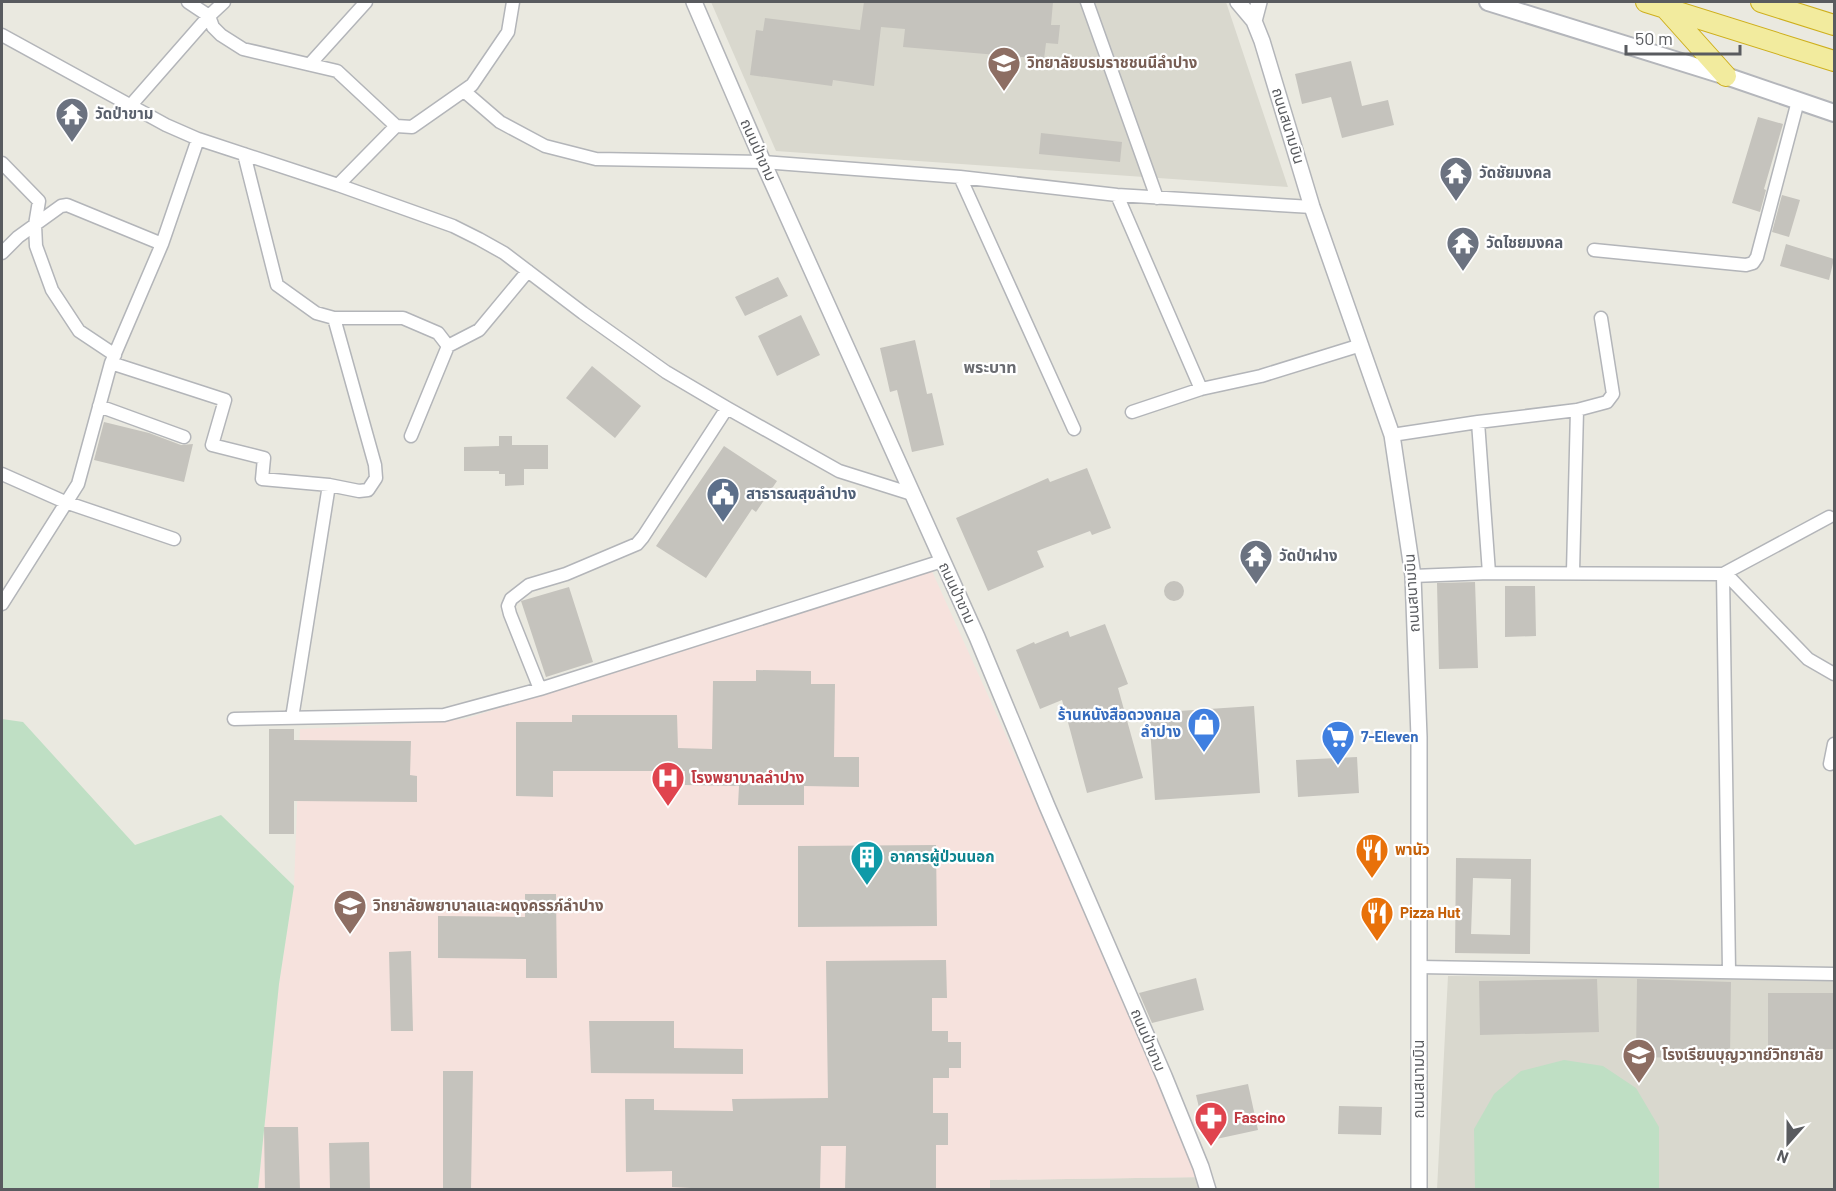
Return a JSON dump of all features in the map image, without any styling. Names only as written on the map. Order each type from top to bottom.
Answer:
[{"type":"highway","points":[[1646,2],[1834,61]]},
{"type":"highway","points":[[1761,2],[1834,25]]},
{"type":"highway","points":[[1665,8],[1726,76]]},
{"type":"main road","points":[[1488,2],[1726,76],[1834,113]]},
{"type":"street","points":[[188,2],[209,16],[213,27],[243,49],[337,71],[396,126],[412,127],[472,85],[508,32],[513,2]]},
{"type":"street","points":[[131,105],[224,2]]},
{"type":"street","points":[[310,64],[366,2]]},
{"type":"street","name":"ถนนป่าขาม","points":[[694,2],[977,637],[1047,806],[1164,1076],[1208,1190]]},
{"type":"street","points":[[1087,2],[1157,198]]},
{"type":"street","name":"ถนนสนามบิน","points":[[1238,2],[1254,21],[1262,41],[1312,207],[1392,435],[1413,576],[1419,737],[1419,1190]]},
{"type":"street","points":[[1254,21],[1259,2]]},
{"type":"street","points":[[2,35],[166,125],[198,139],[453,226],[504,253],[666,372],[727,408],[839,471],[912,494]]},
{"type":"street","points":[[464,91],[500,122],[545,146],[557,151],[596,159],[764,162],[960,177],[1117,195],[1312,207]]},
{"type":"street","points":[[1594,250],[1746,265],[1753,263],[1757,257],[1798,101]]},
{"type":"street","points":[[338,185],[396,126]]},
{"type":"street","points":[[2,604],[5,588],[78,484],[113,359],[162,244],[198,139]]},
{"type":"street","points":[[244,154],[277,285],[316,313],[334,318],[403,318],[438,333],[448,346]]},
{"type":"street","points":[[2,163],[39,201],[35,225],[36,246],[52,290],[79,331],[113,359],[225,400],[212,445],[264,458],[262,479],[329,485],[359,492],[368,490],[376,478],[375,465],[334,318]]},
{"type":"street","points":[[960,177],[1074,429]]},
{"type":"street","points":[[1117,195],[1201,389]]},
{"type":"street","points":[[2,254],[18,237],[61,206],[68,205],[162,244]]},
{"type":"street","points":[[411,436],[448,346],[479,330],[528,271]]},
{"type":"street","points":[[1392,435],[1577,410],[1607,402],[1613,394],[1601,318]]},
{"type":"street","points":[[1132,412],[1201,389],[1261,376],[1361,345]]},
{"type":"street","points":[[99,406],[184,436]]},
{"type":"street","points":[[540,689],[510,614],[508,606],[511,599],[529,585],[566,574],[637,544],[727,408]]},
{"type":"street","points":[[1573,572],[1577,410]]},
{"type":"street","points":[[1478,422],[1489,573]]},
{"type":"street","points":[[2,474],[65,502],[174,539]]},
{"type":"street","points":[[292,718],[329,485]]},
{"type":"street","points":[[1723,574],[1829,517]]},
{"type":"street","points":[[234,719],[444,715],[540,689],[942,561]]},
{"type":"street","points":[[1413,576],[1573,572],[1723,574],[1730,577],[1808,660],[1834,674]]},
{"type":"street","points":[[1723,574],[1729,971]]},
{"type":"street","points":[[1830,764],[1834,744]]},
{"type":"street","points":[[1419,968],[1834,974]]},
{"type":"shaded area","name":"วิทยาลัยบรมราชชนนีลำปาง","points":[[711,2],[1226,2],[1288,187],[776,151]]},
{"type":"shaded area","name":"โรงพยาบาลลำปาง","points":[[931,569],[1205,1177],[990,1180],[990,1190],[258,1190],[279,984],[294,886],[300,729],[465,719]]},
{"type":"shaded area","name":"โรงเรียนบุญวาทย์วิทยาลัย","points":[[1448,976],[1834,978],[1834,1189],[1437,1190]]},
{"type":"shaded area","points":[[1205,1177],[1208,1189],[990,1190],[989,1180]]},
{"type":"green space","points":[[2,719],[23,722],[135,845],[221,815],[294,886],[279,984],[258,1189],[2,1189]]},
{"type":"green space","points":[[1564,1060],[1603,1066],[1636,1088],[1659,1127],[1659,1189],[1475,1189],[1474,1129],[1494,1094],[1521,1071]]},
{"type":"building","points":[[864,2],[1053,2],[1051,25],[1060,25],[1058,44],[1046,43],[1044,59],[903,47],[905,29],[881,27],[874,86],[833,80],[832,86],[750,75],[756,30],[763,31],[765,18],[860,30]]},
{"type":"building","points":[[1351,61],[1362,106],[1388,100],[1394,125],[1342,138],[1331,97],[1302,104],[1295,74]]},
{"type":"building","points":[[1758,117],[1783,124],[1764,189],[1766,190],[1760,212],[1732,203]]},
{"type":"building","points":[[1041,133],[1122,142],[1120,162],[1039,154]]},
{"type":"building","points":[[1782,195],[1800,200],[1789,237],[1772,232]]},
{"type":"building","points":[[1786,244],[1834,259],[1829,280],[1780,266]]},
{"type":"building","points":[[778,277],[788,296],[745,316],[735,297]]},
{"type":"building","points":[[801,315],[820,355],[777,376],[758,336]]},
{"type":"building","points":[[915,340],[927,394],[932,393],[944,445],[912,452],[897,390],[890,392],[880,348]]},
{"type":"building","points":[[592,366],[641,406],[615,438],[566,398]]},
{"type":"building","points":[[104,422],[149,433],[181,445],[193,444],[184,482],[94,460]]},
{"type":"building","points":[[499,436],[512,436],[512,445],[548,445],[548,469],[524,469],[524,485],[505,486],[505,474],[499,474],[499,471],[464,471],[464,447],[499,446]]},
{"type":"building","points":[[724,446],[777,481],[756,512],[752,509],[706,578],[656,546]]},
{"type":"building","points":[[1087,468],[1111,528],[1092,535],[1090,531],[1037,551],[1044,567],[988,591],[956,518],[1048,478],[1050,482]]},
{"type":"building","points":[[1174,581],[1181,584],[1184,591],[1181,598],[1174,601],[1167,598],[1164,591],[1167,584]]},
{"type":"building","points":[[1475,582],[1478,668],[1439,669],[1437,583]]},
{"type":"building","points":[[1505,586],[1535,586],[1536,636],[1505,637]]},
{"type":"building","points":[[569,587],[593,662],[546,677],[521,601]]},
{"type":"building","points":[[1105,624],[1128,684],[1118,688],[1143,778],[1087,793],[1062,700],[1040,709],[1016,650],[1068,631],[1070,637]]},
{"type":"building","points":[[756,670],[811,671],[811,684],[835,684],[834,757],[859,757],[859,787],[804,786],[804,805],[738,805],[739,786],[685,785],[685,771],[553,771],[553,797],[516,796],[516,722],[572,722],[572,715],[677,715],[678,748],[712,749],[713,681],[756,681]]},
{"type":"building","name":"ร้านหนังสือดวงกมล ลำปาง","points":[[1254,706],[1260,793],[1155,800],[1149,713]]},
{"type":"building","points":[[269,729],[294,729],[294,740],[411,741],[410,775],[417,776],[417,802],[294,801],[294,834],[269,834]]},
{"type":"building","points":[[1357,757],[1359,793],[1298,797],[1296,760]]},
{"type":"building","name":"อาคารผู้ป่วนนอก","points":[[936,845],[937,926],[798,927],[798,846]]},
{"type":"building","points":[[1456,858],[1531,859],[1530,954],[1455,953]],"holes":[[[1473,878],[1511,879],[1510,935],[1471,934]]]},
{"type":"building","points":[[525,894],[556,894],[557,978],[526,978],[526,959],[438,958],[438,916],[525,917]]},
{"type":"building","points":[[411,951],[413,1031],[391,1031],[389,952]]},
{"type":"building","points":[[946,960],[947,998],[932,998],[932,1031],[948,1031],[948,1042],[961,1042],[961,1068],[949,1068],[949,1078],[933,1078],[933,1113],[948,1113],[948,1145],[936,1145],[936,1190],[845,1190],[846,1146],[821,1146],[820,1190],[729,1190],[672,1187],[672,1171],[626,1172],[625,1099],[654,1099],[654,1110],[733,1111],[732,1099],[828,1098],[826,961]]},
{"type":"building","points":[[1196,978],[1204,1010],[1152,1023],[1139,993]]},
{"type":"building","points":[[1597,979],[1599,1032],[1480,1035],[1479,981]]},
{"type":"building","points":[[1637,979],[1731,982],[1730,1059],[1636,1057]]},
{"type":"building","points":[[1768,993],[1834,993],[1834,1049],[1768,1049]]},
{"type":"building","points":[[589,1021],[674,1021],[674,1048],[743,1049],[743,1074],[591,1073]]},
{"type":"building","points":[[443,1071],[473,1071],[471,1190],[443,1190]]},
{"type":"building","points":[[1248,1084],[1258,1130],[1207,1141],[1196,1095]]},
{"type":"building","points":[[1339,1106],[1382,1107],[1381,1135],[1338,1134]]},
{"type":"building","points":[[264,1127],[298,1127],[300,1190],[265,1190]]},
{"type":"building","points":[[369,1142],[370,1190],[330,1190],[329,1143]]},
{"type":"place","name":"วิทยาลัยบรมราชชนนีลำปาง","points":[[1004,92]]},
{"type":"place","name":"วัดป่าขาม","points":[[72,143]]},
{"type":"place","name":"วัดชัยมงคล","points":[[1456,202]]},
{"type":"place","name":"วัดไชยมงคล","points":[[1463,272]]},
{"type":"place","name":"สาธารณสุขลำปาง","points":[[723,523]]},
{"type":"place","name":"วัดป่าฝาง","points":[[1256,585]]},
{"type":"place","name":"ร้านหนังสือดวงกมล ลำปาง","points":[[1204,753]]},
{"type":"place","name":"7-Eleven","points":[[1338,766]]},
{"type":"place","name":"โรงพยาบาลลำปาง","points":[[668,807]]},
{"type":"place","name":"พานัว","points":[[1372,879]]},
{"type":"place","name":"อาคารผู้ป่วนนอก","points":[[867,886]]},
{"type":"place","name":"วิทยาลัยพยาบาลและผดุงครรภ์ลําปาง","points":[[350,935]]},
{"type":"place","name":"Pizza Hut","points":[[1377,942]]},
{"type":"place","name":"โรงเรียนบุญวาทย์วิทยาลัย","points":[[1639,1084]]},
{"type":"place","name":"Fascino","points":[[1211,1147]]},
{"type":"district","name":"พระบาท","points":[[990,367]]}]
